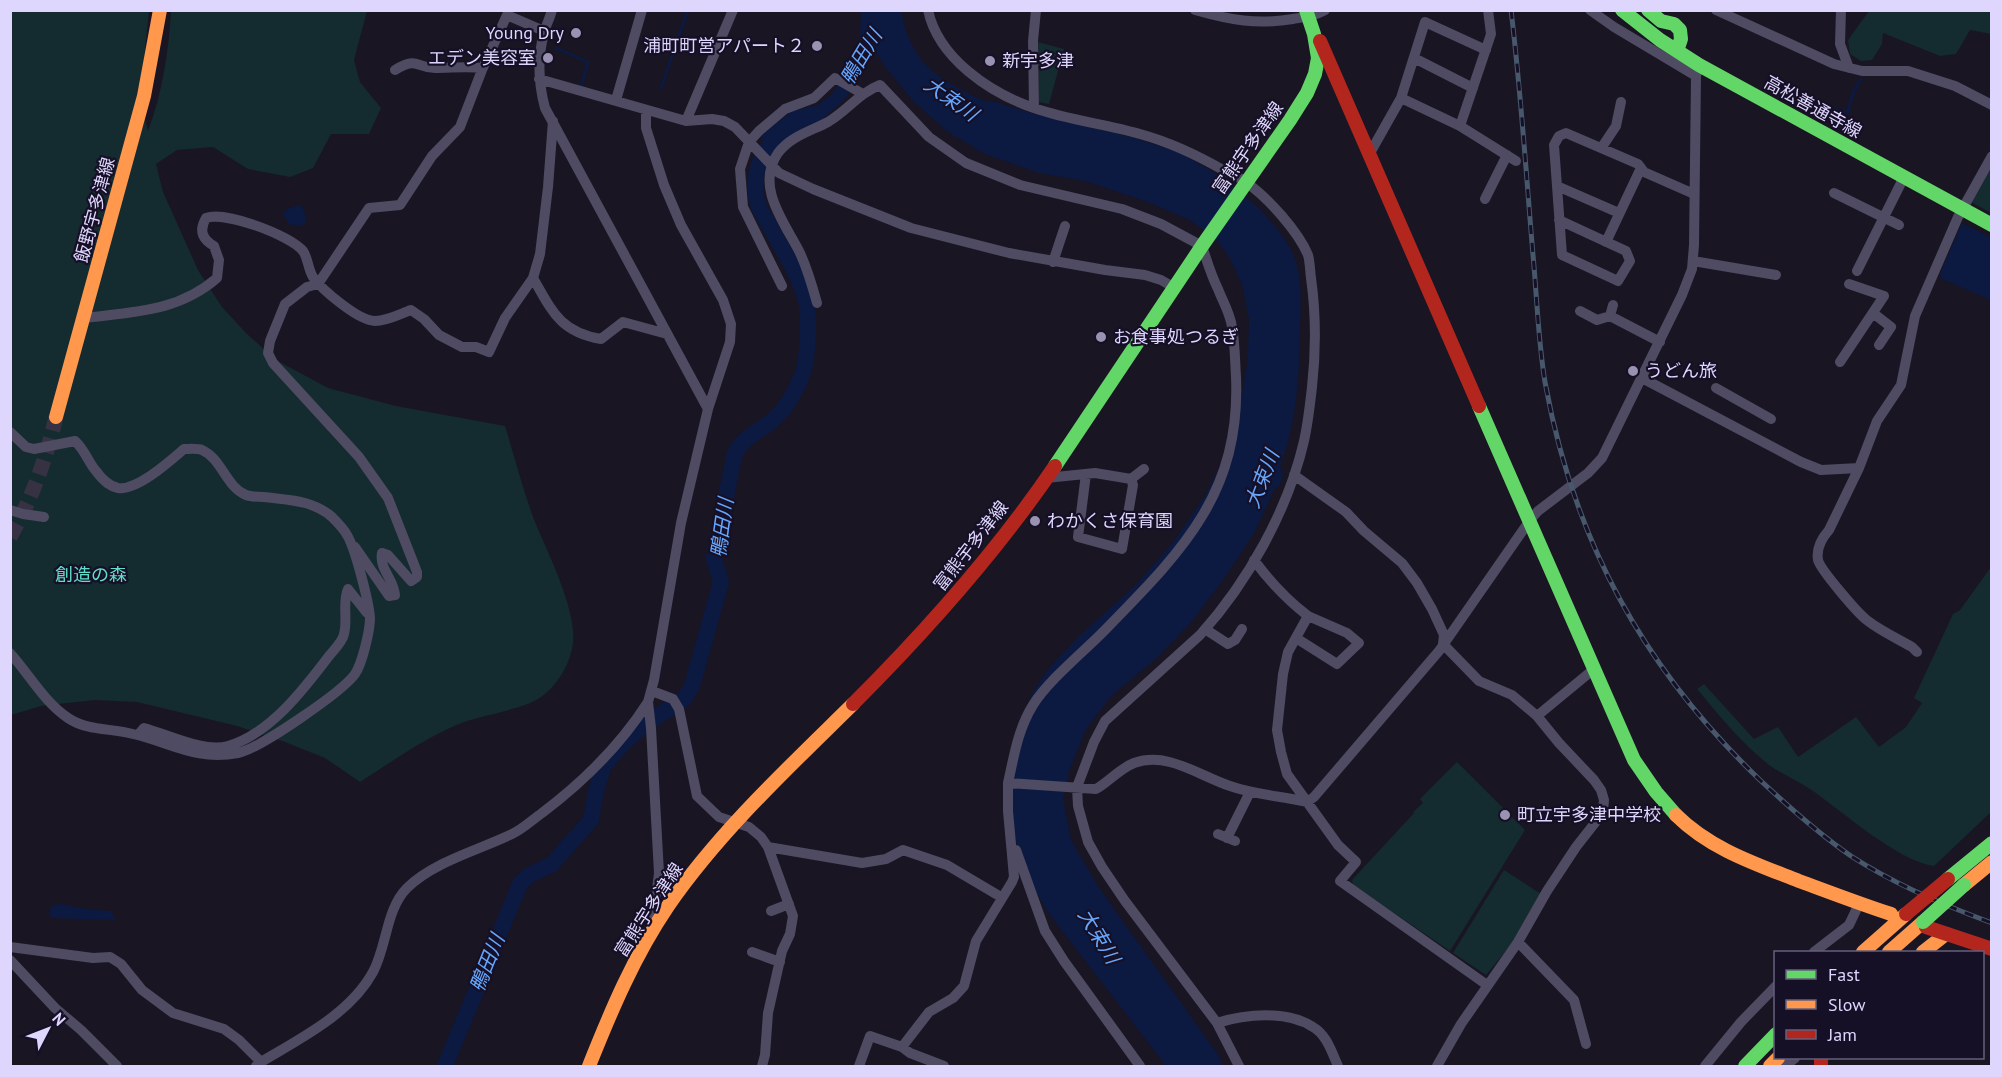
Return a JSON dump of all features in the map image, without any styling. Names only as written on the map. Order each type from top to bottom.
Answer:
[{"type":"main road","name":"飯野宇多津線","points":[[56,417],[144,96],[160,10]]},
{"type":"main road","name":"高松善通寺線","points":[[1622,10],[1677,51],[1697,71],[1904,177],[1992,225]]},
{"type":"main road","points":[[1648,10],[1661,21],[1674,24],[1680,30],[1681,39],[1677,51]]},
{"type":"main road","points":[[1307,14],[1370,153],[1632,756],[1651,786],[1683,822],[1705,837],[1758,865],[1891,914]]},
{"type":"main road","name":"富熊宇多津線","points":[[589,1066],[633,965],[680,890],[735,823],[948,604],[984,561],[1046,478],[1202,245],[1306,98],[1317,69],[1316,39],[1307,14]]},
{"type":"main road","points":[[1864,951],[1992,843]]},
{"type":"main road","points":[[1890,951],[1924,924],[1964,885],[1992,862]]},
{"type":"main road","points":[[1924,924],[1992,950]]},
{"type":"main road","points":[[1924,951],[1946,934]]},
{"type":"main road","points":[[1745,1066],[1774,1036]]},
{"type":"street","points":[[552,10],[544,31],[539,60],[539,79],[545,108],[708,409]]},
{"type":"street","points":[[616,100],[642,10]]},
{"type":"street","points":[[686,121],[733,10]]},
{"type":"street","points":[[928,10],[931,23],[939,39],[971,74],[1010,98],[1034,108],[1141,134],[1189,152],[1245,185],[1282,217],[1308,256],[1314,302],[1314,365],[1307,425],[1283,508],[1236,588],[1205,629],[1105,721],[1074,787],[1088,842],[1102,867],[1217,1023],[1239,1066]]},
{"type":"street","points":[[1195,10],[1221,17],[1257,22],[1325,10]]},
{"type":"street","points":[[1460,126],[1491,34],[1488,10]]},
{"type":"street","points":[[1009,782],[1096,789],[1116,772],[1135,763],[1156,760],[1176,763],[1230,787],[1307,802],[1314,797],[1443,644],[1530,520],[1538,511],[1588,473],[1602,458],[1660,342],[1692,270],[1697,71],[1614,27],[1590,10]]},
{"type":"street","points":[[1716,10],[1834,64],[1862,71],[1908,71],[1955,86],[1992,105]]},
{"type":"street","points":[[1841,10],[1840,44],[1849,68]]},
{"type":"street","points":[[1034,108],[1035,11]]},
{"type":"street","points":[[10,432],[26,447],[34,449],[75,441],[94,470],[110,485],[120,488],[132,487],[184,449],[202,450],[219,464],[230,482],[245,495],[308,503],[332,517],[389,596],[395,595],[395,587],[381,565],[382,553],[388,555],[411,580],[417,577],[417,572],[388,498],[359,457],[273,363],[268,353],[270,341],[285,304],[308,287],[318,284],[369,207],[400,205],[432,156],[460,127],[502,13],[544,31]]},
{"type":"street","points":[[1370,153],[1401,99],[1425,22],[1486,50]]},
{"type":"street","points":[[1414,58],[1473,87]]},
{"type":"street","points":[[395,70],[416,62],[433,68],[463,66],[483,68]]},
{"type":"street","points":[[782,286],[743,207],[740,169],[749,141],[776,115],[785,109],[814,98],[835,78],[862,94]]},
{"type":"street","points":[[539,79],[686,121],[712,118],[724,121],[735,127],[779,173],[912,228],[1053,262],[1145,275],[1175,288]]},
{"type":"street","points":[[817,303],[809,274],[772,201],[770,184],[773,165],[779,153],[798,135],[829,121],[862,94],[880,85],[928,137],[966,163],[1020,185],[1122,209],[1161,224],[1202,245],[1233,328],[1236,411],[1234,437],[1225,473],[1214,497],[1185,542],[1144,590],[1034,703],[1017,740],[1009,782],[1008,811],[1014,877],[976,941],[964,986],[953,998],[930,1012],[902,1047]]},
{"type":"street","points":[[1401,99],[1460,126],[1511,158],[1485,199]]},
{"type":"street","points":[[10,946],[93,958],[110,957],[121,963],[142,990],[173,1013],[224,1029],[238,1040],[259,1064],[313,1031],[335,1015],[358,993],[374,971],[394,909],[405,890],[432,870],[515,833],[569,793],[612,750],[636,721],[652,691],[681,523],[708,409],[730,342],[731,324],[723,300],[681,225],[664,185],[646,128],[646,110]]},
{"type":"street","points":[[1602,147],[1616,126],[1623,110]]},
{"type":"street","points":[[84,318],[164,308],[205,289],[217,278],[219,260],[214,246],[202,235],[206,218],[213,215],[239,220],[276,233],[297,245],[305,253],[311,274],[318,284],[360,316],[375,321],[411,310],[424,319],[439,335],[462,347],[476,347],[489,352],[505,318],[533,278],[540,254],[553,121]]},
{"type":"street","points":[[1560,220],[1626,251],[1630,261],[1618,281],[1562,255],[1554,145],[1559,136],[1566,133],[1638,164],[1644,172],[1694,195]]},
{"type":"street","points":[[1917,652],[1868,621],[1818,562],[1818,547],[1829,530],[1859,468],[1877,421],[1900,385],[1915,316],[1962,209],[1992,156]]},
{"type":"street","points":[[1606,242],[1641,168]]},
{"type":"street","points":[[1857,271],[1904,177]]},
{"type":"street","points":[[1557,186],[1619,213]]},
{"type":"street","points":[[1834,193],[1899,225]]},
{"type":"street","points":[[1053,262],[1065,226]]},
{"type":"street","points":[[1693,261],[1776,275]]},
{"type":"street","points":[[533,278],[549,307],[569,329],[601,339],[623,322],[667,334]]},
{"type":"street","points":[[1840,362],[1884,296],[1849,284]]},
{"type":"street","points":[[1580,311],[1597,320],[1612,310],[1660,342]]},
{"type":"street","points":[[1873,313],[1891,327],[1879,345]]},
{"type":"street","points":[[1642,378],[1801,462],[1821,470],[1859,468]]},
{"type":"street","points":[[1716,388],[1758,406],[1771,419]]},
{"type":"street","points":[[1046,478],[1095,473],[1131,479],[1144,469]]},
{"type":"street","points":[[1086,474],[1078,537],[1122,549],[1133,485],[1131,479]]},
{"type":"street","points":[[1294,475],[1346,513],[1402,563],[1432,609],[1444,635],[1443,644]]},
{"type":"street","points":[[10,510],[44,517]]},
{"type":"street","points":[[10,653],[46,697],[69,719],[88,727],[157,739],[193,753],[217,755],[242,752],[288,725],[332,694],[355,674],[365,652],[369,616],[359,569],[347,535]]},
{"type":"street","points":[[1254,560],[1272,585],[1288,601],[1308,615],[1347,633],[1359,643],[1336,664],[1296,638]]},
{"type":"street","points":[[138,735],[144,728],[183,741],[216,747],[227,747],[247,737],[269,723],[299,695],[344,636],[347,609],[345,597],[348,589],[369,616]]},
{"type":"street","points":[[1308,615],[1288,652],[1277,730],[1287,774],[1338,845],[1356,862],[1340,881],[1487,985]]},
{"type":"street","points":[[1205,629],[1228,644],[1235,640],[1242,629]]},
{"type":"street","points":[[1437,1066],[1461,1024],[1518,942],[1547,891],[1598,819],[1603,811],[1604,800],[1594,780],[1537,716],[1512,694],[1479,681],[1443,644]]},
{"type":"street","points":[[1537,716],[1594,669]]},
{"type":"street","points":[[652,691],[676,704],[697,796],[719,817],[748,827],[761,837],[768,847],[793,915],[768,1013],[762,1066]]},
{"type":"street","points":[[648,702],[659,873],[654,929]]},
{"type":"street","points":[[1227,838],[1250,792]]},
{"type":"street","points":[[1012,838],[1045,931],[1140,1066]]},
{"type":"street","points":[[768,847],[862,863],[886,859],[903,850],[947,865],[1001,897]]},
{"type":"street","points":[[771,911],[789,904]]},
{"type":"street","points":[[1815,951],[1849,925],[1859,904]]},
{"type":"street","points":[[1518,942],[1574,1000],[1586,1044]]},
{"type":"street","points":[[752,952],[780,962]]},
{"type":"street","points":[[10,960],[55,1008],[117,1066]]},
{"type":"street","points":[[1705,1066],[1741,1022],[1774,988]]},
{"type":"street","points":[[1217,1023],[1236,1017],[1254,1015],[1274,1015],[1293,1019],[1314,1027],[1323,1036],[1338,1066]]},
{"type":"street","points":[[859,1066],[870,1036],[902,1047],[910,1053],[944,1066]]},
{"type":"green space","name":"創造の森","points":[[11,11],[149,11],[140,100],[148,131],[164,72],[171,11],[367,11],[354,60],[360,82],[381,108],[369,134],[331,134],[313,168],[290,177],[248,169],[213,147],[177,150],[156,164],[163,192],[198,270],[222,307],[276,360],[328,388],[396,406],[505,426],[535,522],[568,604],[573,630],[572,649],[566,667],[555,684],[541,697],[525,705],[467,721],[439,733],[360,782],[325,758],[285,742],[237,726],[137,702],[95,700],[41,706],[11,715]]},
{"type":"green space","points":[[1869,11],[1991,11],[1991,34],[1970,30],[1956,54],[1940,56],[1883,33],[1882,44],[1872,60],[1861,61],[1850,54],[1848,40]]},
{"type":"green space","points":[[1038,42],[1064,49],[1049,104],[1039,102]]},
{"type":"green space","points":[[1991,171],[1991,213],[1971,202],[1986,173]]},
{"type":"green space","points":[[1991,567],[1991,812],[1934,866],[1903,855],[1870,834],[1810,789],[1768,764],[1737,735],[1697,689],[1704,684],[1754,739],[1778,727],[1798,757],[1856,717],[1879,747],[1906,727],[1922,703],[1914,698],[1953,614],[1960,610]]},
{"type":"green space","points":[[1457,762],[1525,830],[1450,951],[1353,885],[1352,880],[1423,803],[1420,799]]},
{"type":"green space","points":[[1504,870],[1541,894],[1514,941],[1486,975],[1453,953]]},
{"type":"water","name":"大束川","points":[[861,11],[902,11],[907,33],[923,61],[939,76],[973,96],[1153,144],[1198,163],[1258,207],[1290,248],[1296,262],[1300,294],[1299,368],[1290,435],[1280,467],[1283,473],[1280,485],[1275,488],[1254,533],[1192,621],[1157,658],[1112,695],[1086,729],[1070,768],[1063,799],[1071,840],[1099,888],[1217,1053],[1223,1066],[1166,1066],[1047,911],[1026,873],[1013,831],[1008,796],[1021,720],[1034,690],[1050,667],[1078,637],[1137,584],[1174,541],[1205,496],[1225,456],[1239,414],[1248,358],[1249,319],[1242,284],[1228,255],[1215,238],[1188,219],[1145,201],[1085,181],[1039,173],[985,154],[948,132],[914,102],[873,48],[859,78],[841,103],[776,152],[760,136],[792,111],[818,105],[832,94],[852,63],[860,41]]},
{"type":"water","points":[[300,205],[305,214],[305,224],[299,226],[288,224],[288,220],[282,214],[289,208]]},
{"type":"water","points":[[1962,223],[1991,238],[1991,300],[1942,279],[1940,274]]},
{"type":"water","points":[[61,904],[112,911],[117,920],[52,918],[49,915],[51,906]]},
{"type":"waterway","points":[[661,88],[688,10]]},
{"type":"waterway","points":[[556,48],[588,62],[581,87]]},
{"type":"waterway","points":[[1799,99],[1809,105],[1848,112],[1853,93],[1861,79]]},
{"type":"waterway","name":"鴨田川","points":[[445,1066],[520,884],[529,875],[551,865],[591,820],[596,791],[604,765],[641,727],[685,698],[692,686],[721,582],[714,559],[734,456],[741,444],[773,420],[783,409],[797,387],[805,365],[808,330],[805,297],[793,268],[760,209],[755,185],[756,174],[763,155],[784,130]]},
{"type":"tunnel","points":[[10,537],[38,478],[56,417]]},
{"type":"railway","points":[[1511,10],[1545,382],[1558,440],[1575,496],[1595,549],[1620,600],[1649,648],[1682,694],[1719,738],[1794,811],[1839,848],[1884,876],[1992,923]]},
{"type":"traffic: fast","points":[[1055,466],[1307,93],[1315,74],[1318,58],[1314,34],[1306,10]]},
{"type":"traffic: fast","points":[[1622,10],[1660,40],[1699,65],[1992,225]]},
{"type":"traffic: fast","points":[[1648,10],[1661,21],[1674,24],[1680,30],[1681,39],[1677,51]]},
{"type":"traffic: fast","points":[[1479,406],[1634,760],[1656,792],[1676,815]]},
{"type":"traffic: fast","points":[[1948,879],[1992,843]]},
{"type":"traffic: fast","points":[[1923,922],[1964,885]]},
{"type":"traffic: fast","points":[[1745,1066],[1774,1036]]},
{"type":"traffic: slow","points":[[56,417],[144,96],[160,10]]},
{"type":"traffic: slow","points":[[589,1066],[634,964],[656,925],[688,878],[732,826],[853,704]]},
{"type":"traffic: slow","points":[[1676,815],[1689,827],[1734,854],[1799,881],[1891,914]]},
{"type":"traffic: slow","points":[[1964,885],[1992,862]]},
{"type":"traffic: slow","points":[[1864,951],[1906,914]]},
{"type":"traffic: slow","points":[[1890,951],[1923,922]]},
{"type":"traffic: slow","points":[[1924,951],[1946,934]]},
{"type":"traffic: slow","points":[[1770,1066],[1777,1059]]},
{"type":"traffic: jam","points":[[1320,41],[1479,406]]},
{"type":"traffic: jam","points":[[853,704],[960,590],[1055,466]]},
{"type":"traffic: jam","points":[[1906,914],[1948,879]]},
{"type":"traffic: jam","points":[[1926,927],[1992,949]]},
{"type":"traffic: jam","points":[[1821,1059],[1821,1066]]},
{"type":"place","name":"Young Dry","points":[[576,33]]},
{"type":"place","name":"浦町町営アパート２","points":[[817,46]]},
{"type":"place","name":"エデン美容室","points":[[548,58]]},
{"type":"place","name":"新宇多津","points":[[990,61]]},
{"type":"place","name":"お食事処つるぎ","points":[[1101,337]]},
{"type":"place","name":"うどん旅","points":[[1633,371]]},
{"type":"place","name":"わかくさ保育園","points":[[1035,521]]},
{"type":"place","name":"町立宇多津中学校","points":[[1505,815]]}]
